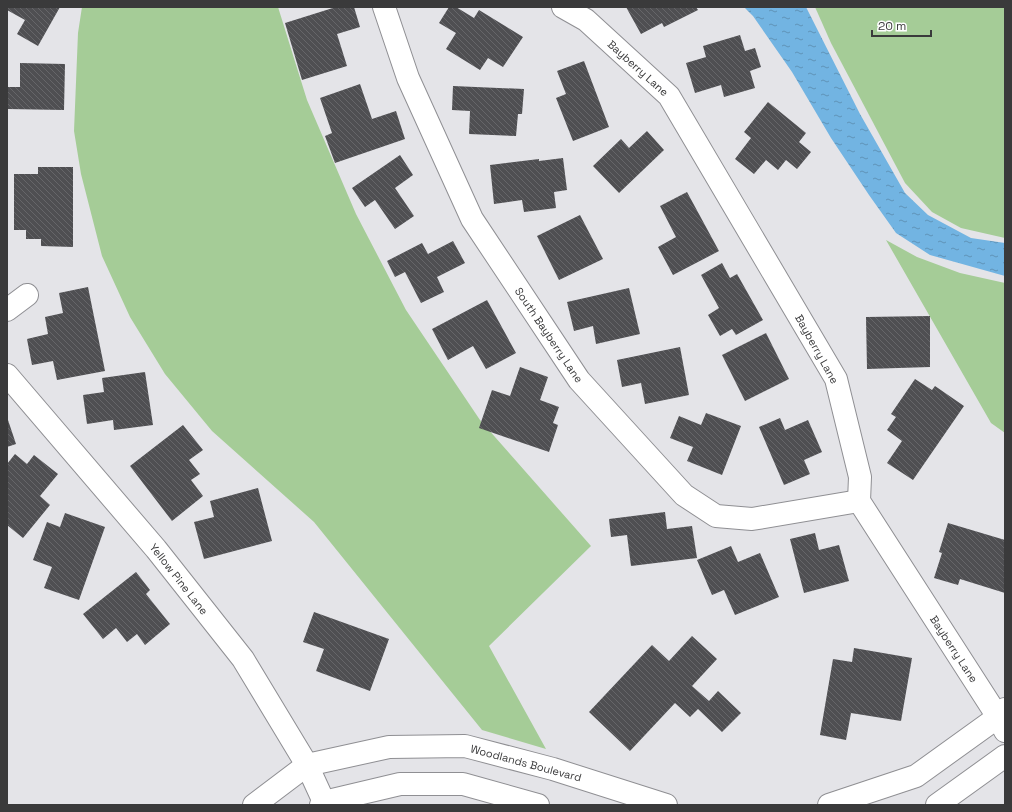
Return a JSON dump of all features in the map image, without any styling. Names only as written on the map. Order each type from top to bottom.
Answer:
[{"type":"street","name":"South Bayberry Lane","points":[[384,7],[408,78],[472,219],[579,380],[684,495],[716,516],[752,519],[859,501]]},
{"type":"street","name":"Bayberry Lane","points":[[563,7],[586,20],[669,96],[836,379],[860,477],[859,501],[1003,719]]},
{"type":"street","points":[[7,310],[27,295]]},
{"type":"street","name":"Yellow Pine Lane","points":[[7,376],[156,549],[243,659],[306,765],[322,804]]},
{"type":"street","points":[[829,805],[916,776],[1003,719]]},
{"type":"street","name":"Woodlands Boulevard","points":[[254,805],[306,765],[389,747],[465,746],[553,769],[666,805]]},
{"type":"street","points":[[937,805],[1005,756]]},
{"type":"street","points":[[322,804],[400,784],[463,784],[538,805]]},
{"type":"green space","points":[[82,7],[278,7],[307,100],[356,214],[406,310],[480,420],[591,546],[489,646],[546,749],[482,730],[314,522],[212,431],[165,374],[130,317],[102,256],[81,174],[74,131],[78,33]]},
{"type":"green space","points":[[815,7],[1005,7],[1005,238],[961,228],[932,212],[905,183],[831,43]]},
{"type":"green space","points":[[886,240],[917,257],[960,273],[1005,283],[1005,433],[991,423]]},
{"type":"water","points":[[744,7],[806,7],[860,114],[905,193],[928,215],[971,238],[1005,243],[1005,276],[930,255],[896,233],[831,138],[792,72],[753,16]]},
{"type":"building","points":[[7,7],[60,7],[38,46],[17,34],[25,20],[7,10]]},
{"type":"building","points":[[336,7],[354,7],[360,27],[337,34],[347,66],[302,80],[285,23]]},
{"type":"building","points":[[449,7],[456,7],[474,18],[479,10],[523,37],[503,67],[488,58],[480,70],[446,49],[456,33],[439,23]]},
{"type":"building","points":[[626,7],[696,7],[698,10],[664,27],[662,23],[641,34]]},
{"type":"building","points":[[740,35],[745,51],[755,48],[761,67],[750,71],[755,88],[724,97],[721,85],[695,93],[686,63],[706,57],[703,46]]},
{"type":"building","points":[[584,61],[609,127],[573,141],[556,98],[566,94],[557,71]]},
{"type":"building","points":[[20,63],[65,64],[64,110],[7,109],[7,87],[20,87]]},
{"type":"building","points":[[360,84],[372,119],[396,111],[405,139],[335,163],[325,136],[332,133],[320,98]]},
{"type":"building","points":[[453,86],[524,89],[522,114],[518,114],[516,136],[469,134],[470,111],[452,110]]},
{"type":"building","points":[[768,102],[806,133],[799,142],[811,152],[797,169],[786,160],[778,170],[766,160],[754,174],[735,159],[751,138],[744,132]]},
{"type":"building","points":[[647,131],[664,150],[619,193],[593,166],[621,139],[629,148]]},
{"type":"building","points":[[400,155],[413,175],[395,188],[414,216],[395,229],[375,200],[365,207],[352,188]]},
{"type":"building","points":[[563,158],[567,190],[554,192],[556,208],[524,212],[522,200],[494,204],[490,165],[539,159],[539,161]]},
{"type":"building","points":[[38,167],[73,167],[73,247],[41,246],[41,239],[26,239],[26,230],[14,230],[14,174],[38,174]]},
{"type":"building","points":[[687,192],[719,251],[673,275],[658,247],[676,237],[660,206]]},
{"type":"building","points":[[580,215],[603,259],[559,280],[537,236]]},
{"type":"building","points":[[453,241],[465,263],[437,277],[444,292],[421,303],[405,272],[395,277],[387,261],[422,243],[428,254]]},
{"type":"building","points":[[722,263],[730,278],[737,274],[763,320],[736,335],[732,329],[720,336],[708,315],[719,308],[701,275]]},
{"type":"building","points":[[88,287],[105,371],[57,380],[53,361],[32,365],[27,339],[48,334],[45,317],[63,313],[59,293]]},
{"type":"building","points":[[629,288],[640,334],[596,344],[593,326],[574,331],[567,302]]},
{"type":"building","points":[[487,300],[516,353],[486,369],[473,346],[448,360],[432,329]]},
{"type":"building","points":[[930,316],[930,367],[867,369],[866,317]]},
{"type":"building","points":[[766,333],[789,379],[745,401],[722,355]]},
{"type":"building","points":[[680,347],[689,395],[645,404],[641,383],[622,387],[617,360]]},
{"type":"building","points":[[520,367],[548,377],[540,400],[559,407],[553,423],[558,425],[549,452],[479,428],[492,390],[510,396]]},
{"type":"building","points":[[145,372],[153,425],[114,430],[113,420],[87,424],[83,395],[104,392],[102,378]]},
{"type":"building","points":[[915,379],[932,390],[935,386],[964,406],[913,480],[887,463],[902,441],[887,430],[896,417],[891,414]]},
{"type":"building","points":[[706,413],[741,426],[722,475],[687,461],[693,447],[670,438],[679,416],[701,425]]},
{"type":"building","points":[[7,417],[16,444],[7,447]]},
{"type":"building","points":[[780,418],[785,430],[808,420],[822,452],[804,460],[810,474],[784,485],[759,427]]},
{"type":"building","points":[[183,425],[203,450],[189,460],[200,474],[191,480],[203,496],[172,521],[130,466]]},
{"type":"building","points":[[15,454],[27,464],[34,455],[58,474],[40,496],[50,505],[23,538],[7,525],[7,464]]},
{"type":"building","points":[[258,488],[272,541],[204,559],[194,522],[214,517],[210,501]]},
{"type":"building","points":[[665,512],[667,529],[692,526],[697,558],[631,566],[627,535],[611,537],[609,519]]},
{"type":"building","points":[[65,513],[105,527],[79,600],[44,588],[52,567],[33,560],[47,522],[60,527]]},
{"type":"building","points":[[948,523],[1005,540],[1005,593],[960,579],[958,585],[934,578],[942,553],[939,552]]},
{"type":"building","points":[[815,533],[819,550],[839,545],[849,581],[804,593],[790,539]]},
{"type":"building","points":[[731,546],[738,562],[760,553],[779,597],[735,615],[724,590],[712,595],[697,560]]},
{"type":"building","points":[[136,572],[150,590],[146,594],[170,624],[145,645],[137,634],[127,642],[116,628],[103,639],[83,614]]},
{"type":"building","points":[[314,612],[389,639],[370,691],[316,671],[324,649],[303,642]]},
{"type":"building","points":[[692,636],[717,659],[692,686],[709,701],[718,691],[741,713],[722,732],[698,709],[690,717],[675,703],[630,751],[589,712],[652,645],[669,661]]},
{"type":"building","points":[[854,648],[912,658],[901,721],[851,713],[846,740],[820,735],[833,659],[852,662]]}]
